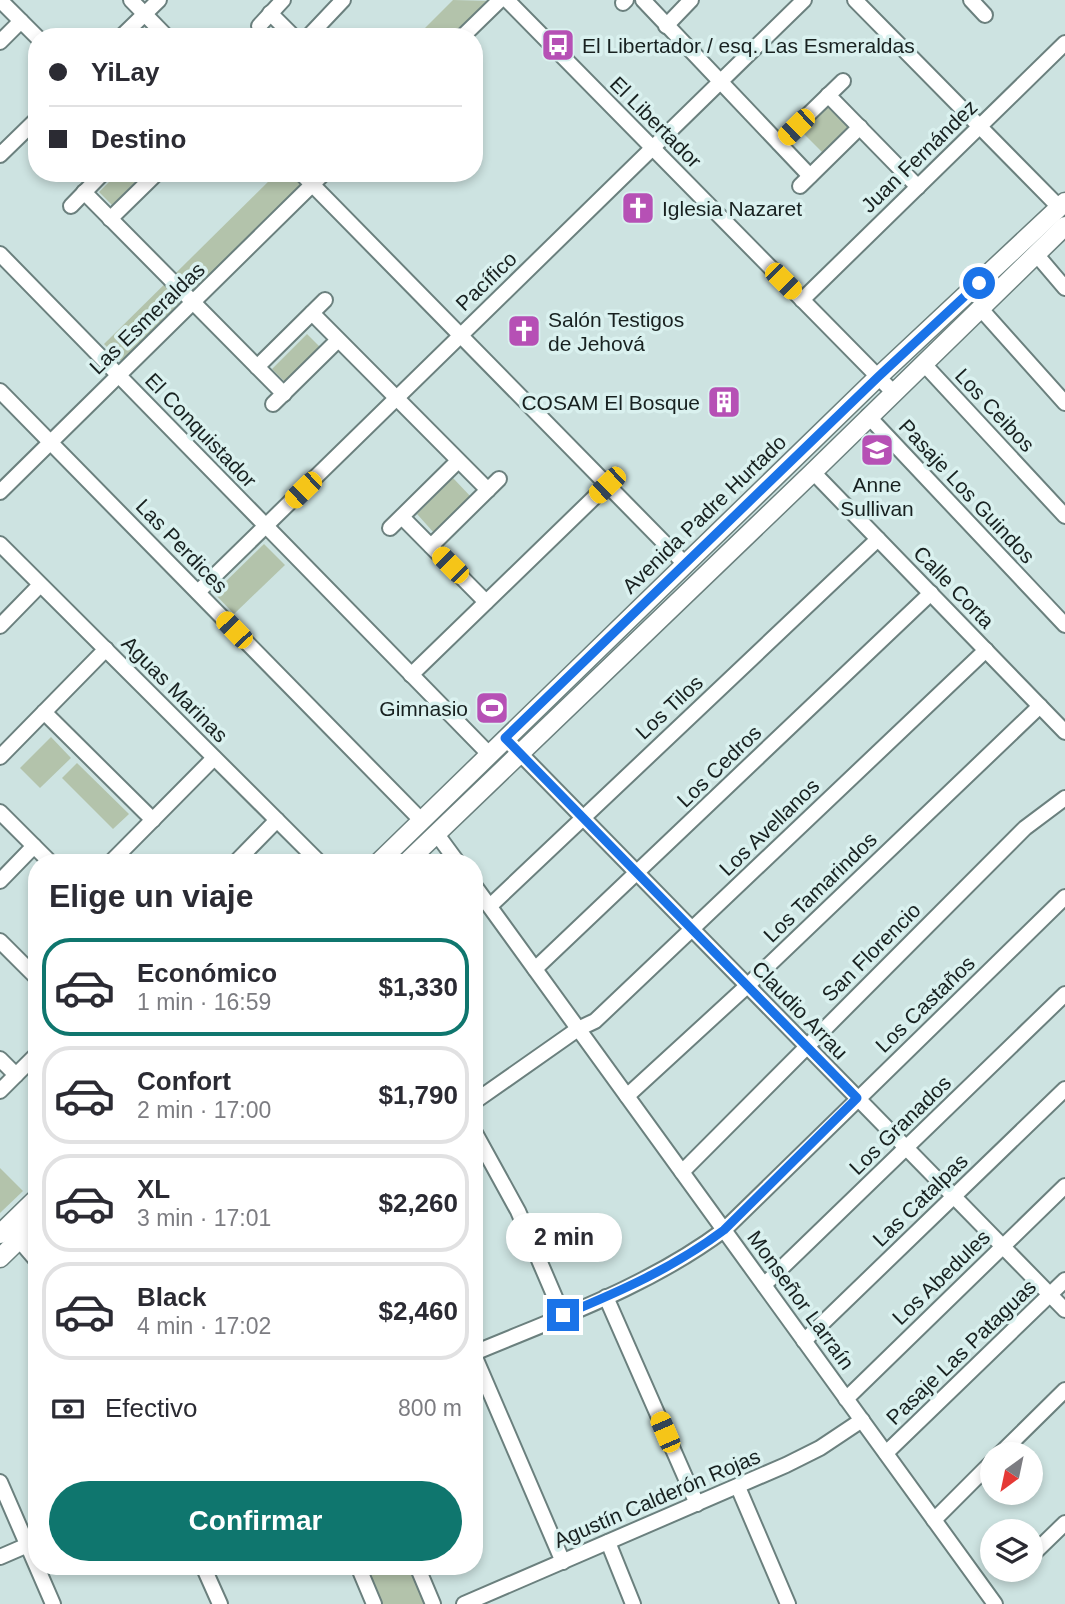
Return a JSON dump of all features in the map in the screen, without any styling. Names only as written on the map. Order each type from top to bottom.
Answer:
[{"type":"main road","name":"Avenida Padre Hurtado","points":[[387,854],[878,377],[1062,205]]},
{"type":"main road","points":[[415,854],[1065,226]]},
{"type":"main road","points":[[0,1258],[8,1234],[28,1209]]},
{"type":"main road","points":[[8,1234],[28,1226]]},
{"type":"street","points":[[0,0],[28,28]]},
{"type":"street","points":[[131,0],[158,28]]},
{"type":"street","points":[[130,28],[159,0]]},
{"type":"street","points":[[259,26],[283,0]]},
{"type":"street","points":[[317,28],[343,0]]},
{"type":"street","points":[[472,28],[500,0]]},
{"type":"street","name":"El Libertador","points":[[507,0],[893,392]]},
{"type":"street","points":[[643,0],[779,143],[805,181],[860,127]]},
{"type":"street","points":[[666,26],[691,0]]},
{"type":"street","name":"Pacífico","points":[[198,592],[804,0]]},
{"type":"street","points":[[855,0],[979,127],[1062,205]]},
{"type":"street","points":[[971,0],[985,15]]},
{"type":"street","points":[[270,13],[285,28]]},
{"type":"street","points":[[0,42],[21,21]]},
{"type":"street","name":"Juan Fernández","points":[[802,300],[1065,43]]},
{"type":"street","points":[[779,143],[843,80]]},
{"type":"street","points":[[828,95],[918,187]]},
{"type":"street","points":[[0,155],[28,128]]},
{"type":"street","points":[[71,205],[94,182]]},
{"type":"street","points":[[110,219],[148,182]]},
{"type":"street","points":[[309,182],[685,564]]},
{"type":"street","name":"Las Esmeraldas","points":[[0,492],[315,182]]},
{"type":"street","points":[[84,192],[284,394]]},
{"type":"street","name":"El Conquistador","points":[[0,254],[489,754]]},
{"type":"street","points":[[1036,254],[1065,288]]},
{"type":"street","points":[[257,367],[325,300]]},
{"type":"street","points":[[980,308],[1065,403]]},
{"type":"street","points":[[312,313],[488,490]]},
{"type":"street","points":[[273,404],[338,340]]},
{"type":"street","name":"Los Ceibos","points":[[923,363],[1065,516]]},
{"type":"street","name":"Las Perdices","points":[[0,391],[421,820]]},
{"type":"street","name":"Pasaje Los Guindos","points":[[868,416],[1065,625]]},
{"type":"street","points":[[390,528],[458,461]]},
{"type":"street","name":"Calle Corta","points":[[813,472],[1065,732]]},
{"type":"street","points":[[431,546],[499,479]]},
{"type":"street","points":[[411,675],[607,485]]},
{"type":"street","points":[[402,517],[486,602]]},
{"type":"street","name":"Los Tilos","points":[[490,906],[878,539]]},
{"type":"street","name":"Aguas Marinas","points":[[0,544],[311,854]]},
{"type":"street","points":[[0,626],[40,585]]},
{"type":"street","name":"Los Cedros","points":[[535,969],[931,593]]},
{"type":"street","points":[[0,757],[106,649]]},
{"type":"street","name":"Los Avellanos","points":[[483,1096],[578,1029],[594,1021],[986,650]]},
{"type":"street","name":"Los Tamarindos","points":[[627,1096],[747,986],[1040,706]]},
{"type":"street","points":[[44,712],[153,820]]},
{"type":"street","name":"Claudio Arrau","points":[[505,738],[1065,1310]]},
{"type":"street","points":[[119,854],[214,758]]},
{"type":"street","name":"San Florencio","points":[[682,1172],[1025,828],[1065,798]]},
{"type":"street","points":[[0,812],[42,854]]},
{"type":"street","points":[[244,854],[277,820]]},
{"type":"street","points":[[436,833],[451,854]]},
{"type":"street","points":[[0,881],[34,846]]},
{"type":"street","name":"Monseñor Larraín","points":[[483,897],[886,1453],[991,1603]]},
{"type":"street","name":"Los Castaños","points":[[483,1350],[659,1273],[724,1230],[1065,897]]},
{"type":"street","points":[[0,941],[28,969]]},
{"type":"street","name":"Los Granados","points":[[764,1285],[1065,995]]},
{"type":"street","points":[[0,1059],[16,1074]]},
{"type":"street","points":[[0,1091],[28,1063]]},
{"type":"street","name":"Las Catalpas","points":[[804,1341],[1065,1089]]},
{"type":"street","points":[[483,1147],[518,1211],[563,1315]]},
{"type":"street","name":"Los Abedules","points":[[846,1399],[1065,1186]]},
{"type":"street","points":[[8,1234],[28,1253]]},
{"type":"street","name":"Pasaje Las Pataguas","points":[[886,1453],[1065,1280]]},
{"type":"street","points":[[606,1297],[696,1504]]},
{"type":"street","points":[[483,1375],[563,1562]]},
{"type":"street","points":[[1012,1442],[1065,1390]]},
{"type":"street","name":"Agustín Calderón Rojas","points":[[472,1602],[803,1457],[862,1420]]},
{"type":"street","points":[[934,1520],[980,1474]]},
{"type":"street","points":[[0,1482],[28,1535]]},
{"type":"street","points":[[738,1487],[788,1604]]},
{"type":"street","points":[[1043,1544],[1065,1522]]},
{"type":"street","points":[[608,1542],[633,1604]]},
{"type":"street","points":[[0,1557],[28,1545]]},
{"type":"street","points":[[43,1575],[53,1604]]},
{"type":"street","points":[[207,1575],[220,1604]]},
{"type":"street","points":[[362,1575],[374,1604]]},
{"type":"street","points":[[421,1575],[433,1604]]},
{"type":"green space","points":[[453,0],[490,1],[463,28],[425,28]]},
{"type":"green space","points":[[830,104],[851,125],[823,153],[802,132]]},
{"type":"green space","points":[[109,182],[135,182],[112,205],[99,192]]},
{"type":"green space","points":[[268,182],[306,182],[123,363],[104,344]]},
{"type":"green space","points":[[307,334],[320,347],[285,382],[272,369]]},
{"type":"green space","points":[[453,478],[472,498],[435,534],[417,514]]},
{"type":"green space","points":[[264,544],[285,565],[234,614],[214,593]]},
{"type":"green space","points":[[51,737],[71,758],[40,788],[20,768]]},
{"type":"green space","points":[[77,763],[129,814],[113,829],[62,778]]},
{"type":"green space","points":[[0,1168],[23,1191],[0,1213]]},
{"type":"green space","points":[[369,1575],[413,1575],[424,1604],[381,1604]]},
{"type":"place","name":"El Libertador / esq. Las Esmeraldas","points":[[558,45]]},
{"type":"place","name":"Iglesia Nazaret","points":[[638,208]]},
{"type":"place","name":"Salón Testigos de Jehová","points":[[524,331]]},
{"type":"place","name":"COSAM El Bosque","points":[[724,402]]},
{"type":"place","name":"Anne Sullivan","points":[[877,450]]},
{"type":"place","name":"Gimnasio","points":[[492,708]]},
{"type":"route","points":[[563,1315],[659,1273],[700,1248],[724,1230],[857,1098],[505,738],[878,377],[979,283]]}]
